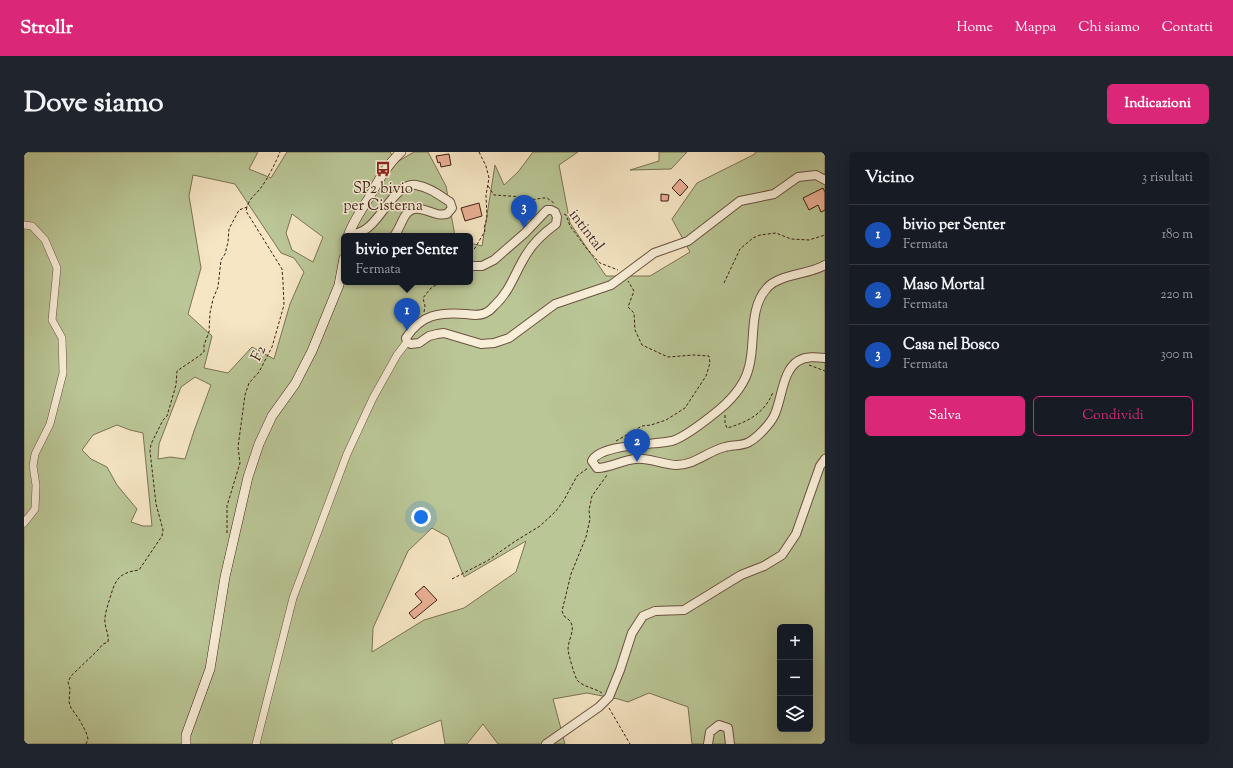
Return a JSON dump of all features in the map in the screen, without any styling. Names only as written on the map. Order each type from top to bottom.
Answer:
[{"type":"main road","points":[[349,233],[387,168],[401,152]]},
{"type":"main road","points":[[186,744],[186,735],[210,669],[225,577],[248,477],[259,444],[272,416],[296,384],[312,351],[339,285],[341,274]]},
{"type":"street","points":[[407,342],[411,344],[419,343],[429,336],[444,333],[481,344],[494,343],[509,338],[555,304],[611,285],[654,253],[688,241],[740,201],[774,194],[798,177],[816,175],[824,179]]},
{"type":"street","points":[[360,233],[368,228],[404,188],[415,185],[428,189],[450,202],[452,208],[447,214],[438,214],[418,208],[409,210],[404,216],[396,233]]},
{"type":"street","points":[[256,744],[292,598],[347,454],[373,398],[397,355],[407,342],[406,338],[411,330],[420,322],[436,314],[445,313],[478,315],[488,312],[500,301],[511,285],[526,254],[546,231],[556,224],[557,217],[555,212],[548,210],[544,213],[525,233],[494,260],[482,266],[473,266]]},
{"type":"street","points":[[24,225],[32,226],[45,240],[57,268],[52,320],[62,338],[63,373],[50,424],[35,454],[33,466],[36,485],[34,508],[24,523]]},
{"type":"street","points":[[825,265],[818,269],[778,280],[767,288],[760,297],[756,311],[749,368],[738,391],[721,408],[686,434],[673,441],[640,444],[601,452],[594,457],[592,461],[597,468],[601,469],[616,463],[636,458],[667,464],[684,464],[692,462],[724,447],[749,443],[774,417],[786,377],[798,360],[807,357],[825,358]]},
{"type":"street","points":[[546,744],[599,707],[609,697],[620,670],[632,633],[643,616],[655,611],[684,610],[742,575],[764,566],[782,555],[796,534],[820,466],[825,459]]},
{"type":"street","points":[[708,744],[710,732],[719,725],[728,728],[730,744]]},
{"type":"path","points":[[86,744],[88,739],[86,732],[71,708],[69,702],[70,689],[68,682],[70,676],[103,644],[108,642],[109,636],[105,623],[115,582],[119,577],[132,570],[139,570],[162,536],[163,530],[156,504],[152,477],[150,451],[151,444],[163,420],[167,416],[176,385],[177,371],[204,352],[204,345],[209,332],[213,299],[218,287],[221,260],[228,242],[229,229],[239,210],[247,207],[250,199],[260,188],[276,163],[280,152]]},
{"type":"path","points":[[473,250],[485,231],[486,194],[489,178],[486,166],[479,152]]},
{"type":"path","name":"intintal","points":[[488,186],[494,195],[524,197],[531,200],[543,198],[552,201],[555,205]]},
{"type":"path","name":"F2","points":[[226,534],[227,506],[240,463],[238,447],[245,395],[250,383],[259,372],[272,347],[277,334],[284,305],[284,282],[282,269],[246,211],[248,204]]},
{"type":"path","name":"intintal","points":[[562,212],[566,215],[570,226],[578,239],[600,263],[613,268],[624,276],[634,291],[628,307],[634,313],[635,330],[642,345],[668,357],[694,355],[709,356],[710,363],[706,376],[686,408],[666,420],[651,425],[642,426],[617,440],[611,450]]},
{"type":"path","points":[[724,283],[740,249],[753,238],[760,235],[776,234],[791,239],[809,240],[825,235]]},
{"type":"path","points":[[420,322],[425,306],[423,298],[430,289],[436,285]]},
{"type":"path","points":[[798,360],[818,370],[825,371]]},
{"type":"path","points":[[725,414],[725,423],[727,428],[743,424],[762,411],[774,389]]},
{"type":"path","points":[[616,463],[614,470],[603,480],[592,496],[588,510],[590,519],[586,537],[571,574],[562,611],[564,616],[572,624],[572,633],[568,650],[578,680],[609,697],[608,706],[630,744]]},
{"type":"path","points":[[452,579],[487,561],[518,539],[540,526],[556,511],[564,500],[577,476],[586,468],[594,465]]},
{"type":"green space","points":[[24,152],[258,152],[249,169],[271,178],[287,152],[390,152],[397,162],[414,152],[428,152],[446,186],[454,233],[341,233],[341,285],[473,285],[473,244],[482,246],[495,165],[504,185],[518,172],[533,152],[578,152],[559,165],[570,223],[606,276],[650,276],[690,252],[672,219],[697,183],[755,154],[755,152],[825,152],[825,744],[692,744],[688,707],[649,693],[628,702],[587,693],[553,699],[565,744],[498,744],[483,724],[467,744],[445,744],[441,720],[391,741],[393,744],[24,744]],"holes":[[[193,175],[235,184],[281,253],[294,258],[304,272],[290,304],[274,359],[252,347],[228,373],[204,368],[212,336],[188,314],[201,268],[189,196]],[[292,214],[323,237],[313,262],[292,250],[286,233]],[[195,377],[211,385],[185,459],[170,457],[158,459],[159,444],[181,387]],[[117,425],[143,433],[152,526],[143,526],[131,522],[137,509],[117,485],[107,467],[91,459],[82,450],[93,435]],[[432,528],[448,537],[464,577],[526,541],[516,572],[464,608],[424,620],[372,652],[373,628],[408,551]]]},
{"type":"green space","points":[[659,152],[687,152],[671,169],[630,170],[659,161]]},
{"type":"building","points":[[449,154],[451,165],[441,167],[436,156]]},
{"type":"building","points":[[680,179],[688,187],[680,196],[672,188]]},
{"type":"building","points":[[823,188],[825,192],[825,210],[821,212],[818,205],[809,210],[803,198]]},
{"type":"building","points":[[661,194],[669,195],[668,201],[661,201]]},
{"type":"building","points":[[479,203],[482,216],[465,221],[461,208]]},
{"type":"building","points":[[424,586],[437,600],[414,619],[409,613],[422,602],[415,594]]},
{"type":"place","name":"SP2 bivio per Cisterna","points":[[383,169]]},
{"type":"place","name":"Casa nel Bosco","points":[[524,228]]},
{"type":"place","name":"bivio per Senter","points":[[407,331]]},
{"type":"place","name":"Maso Mortal","points":[[637,462]]}]
